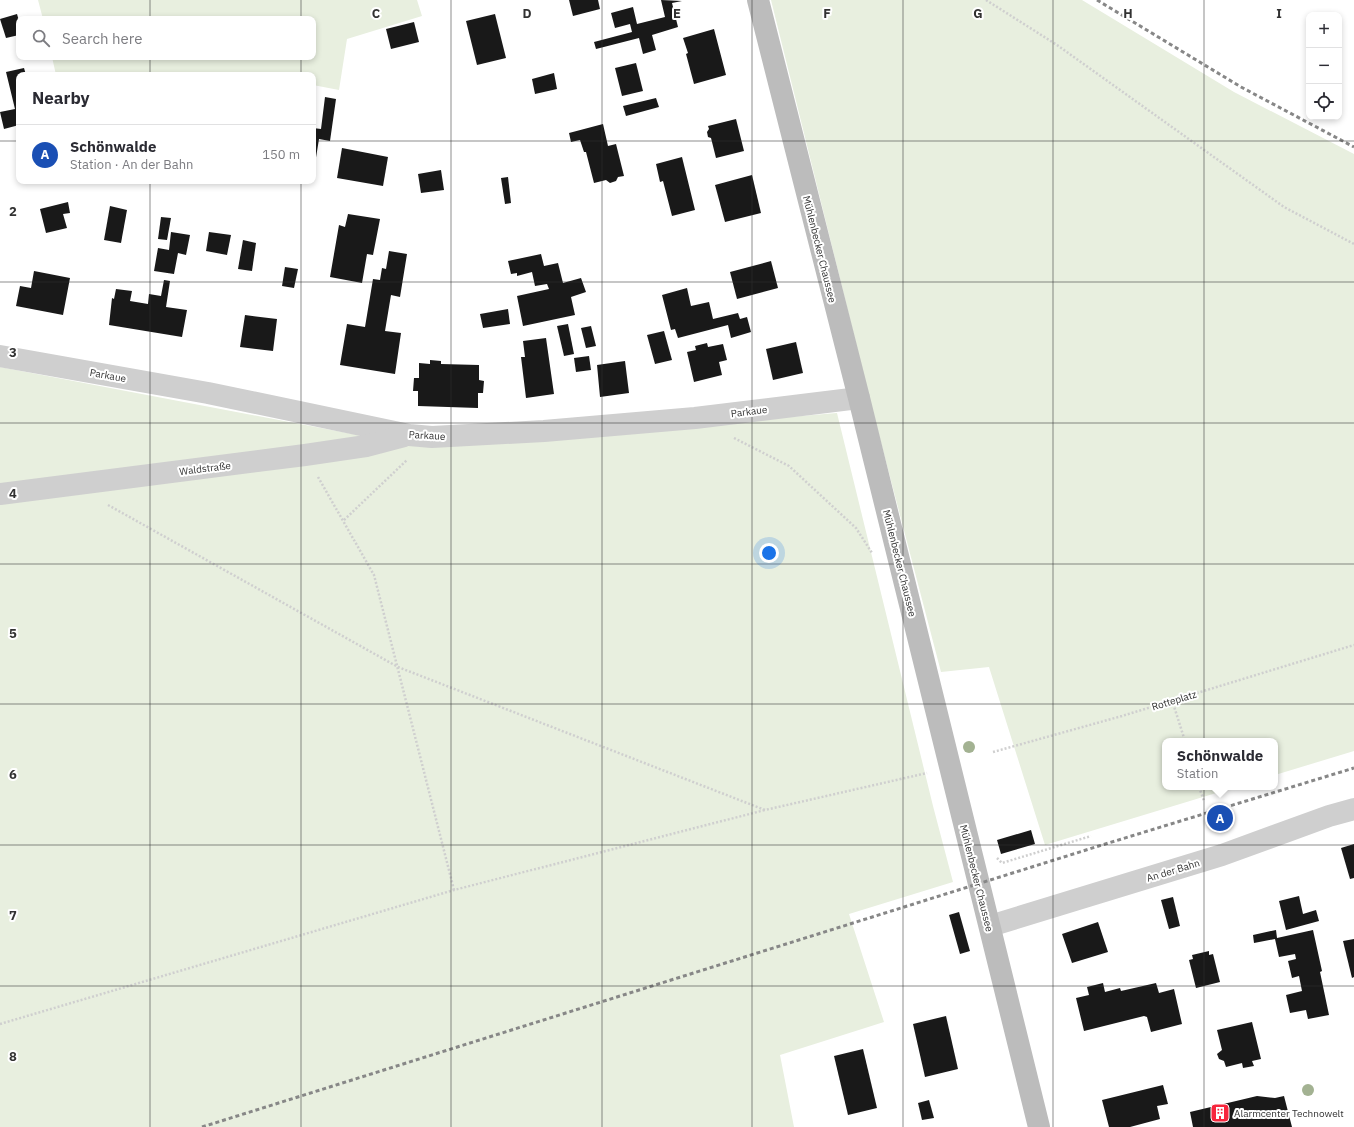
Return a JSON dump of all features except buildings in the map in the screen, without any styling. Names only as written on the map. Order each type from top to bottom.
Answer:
[{"type":"main road","name":"Mühlenbecker Chaussee","points":[[758,0],[859,398],[1039,1127]]},
{"type":"street","name":"Parkaue","points":[[0,356],[208,393],[409,435],[432,437],[544,431],[655,421],[859,398]]},
{"type":"street","name":"Waldstraße","points":[[0,494],[305,456],[366,446],[409,435]]},
{"type":"street","name":"An der Bahn","points":[[990,926],[1222,855],[1329,816],[1354,809]]},
{"type":"path","points":[[986,0],[1057,45],[1284,207],[1354,244]]},
{"type":"path","points":[[728,435],[789,466],[856,528],[873,555]]},
{"type":"path","points":[[344,521],[432,437]]},
{"type":"path","points":[[305,456],[374,574],[454,890]]},
{"type":"path","points":[[80,484],[91,496],[398,667],[765,810]]},
{"type":"path","name":"Rotteplatz","points":[[993,752],[1354,645]]},
{"type":"path","points":[[1172,700],[1184,738]]},
{"type":"path","points":[[0,1024],[454,890],[765,810],[950,768]]},
{"type":"path","points":[[1200,790],[1204,801]]},
{"type":"path","points":[[972,857],[991,851],[1002,863],[1092,836]]},
{"type":"green space","points":[[38,0],[417,0],[422,16],[347,39],[339,90],[316,86],[316,72],[55,72],[53,60],[316,60],[316,16],[42,16]]},
{"type":"green space","points":[[771,0],[1082,0],[1234,92],[1354,154],[1354,751],[1278,774],[1278,738],[1162,738],[1162,790],[1226,790],[1045,845],[989,667],[941,672],[872,408]]},
{"type":"green space","points":[[0,367],[421,447],[837,413],[953,882],[849,914],[884,1022],[780,1055],[794,1127],[0,1127]]},
{"type":"railway","points":[[1097,0],[1241,87],[1354,147]]},
{"type":"railway","points":[[202,1127],[1102,845],[1354,768]]},
{"type":"place","name":"Schönwalde","points":[[1220,818]]},
{"type":"place","name":"Alarmcenter Technowelt","points":[[1220,1113]]}]
